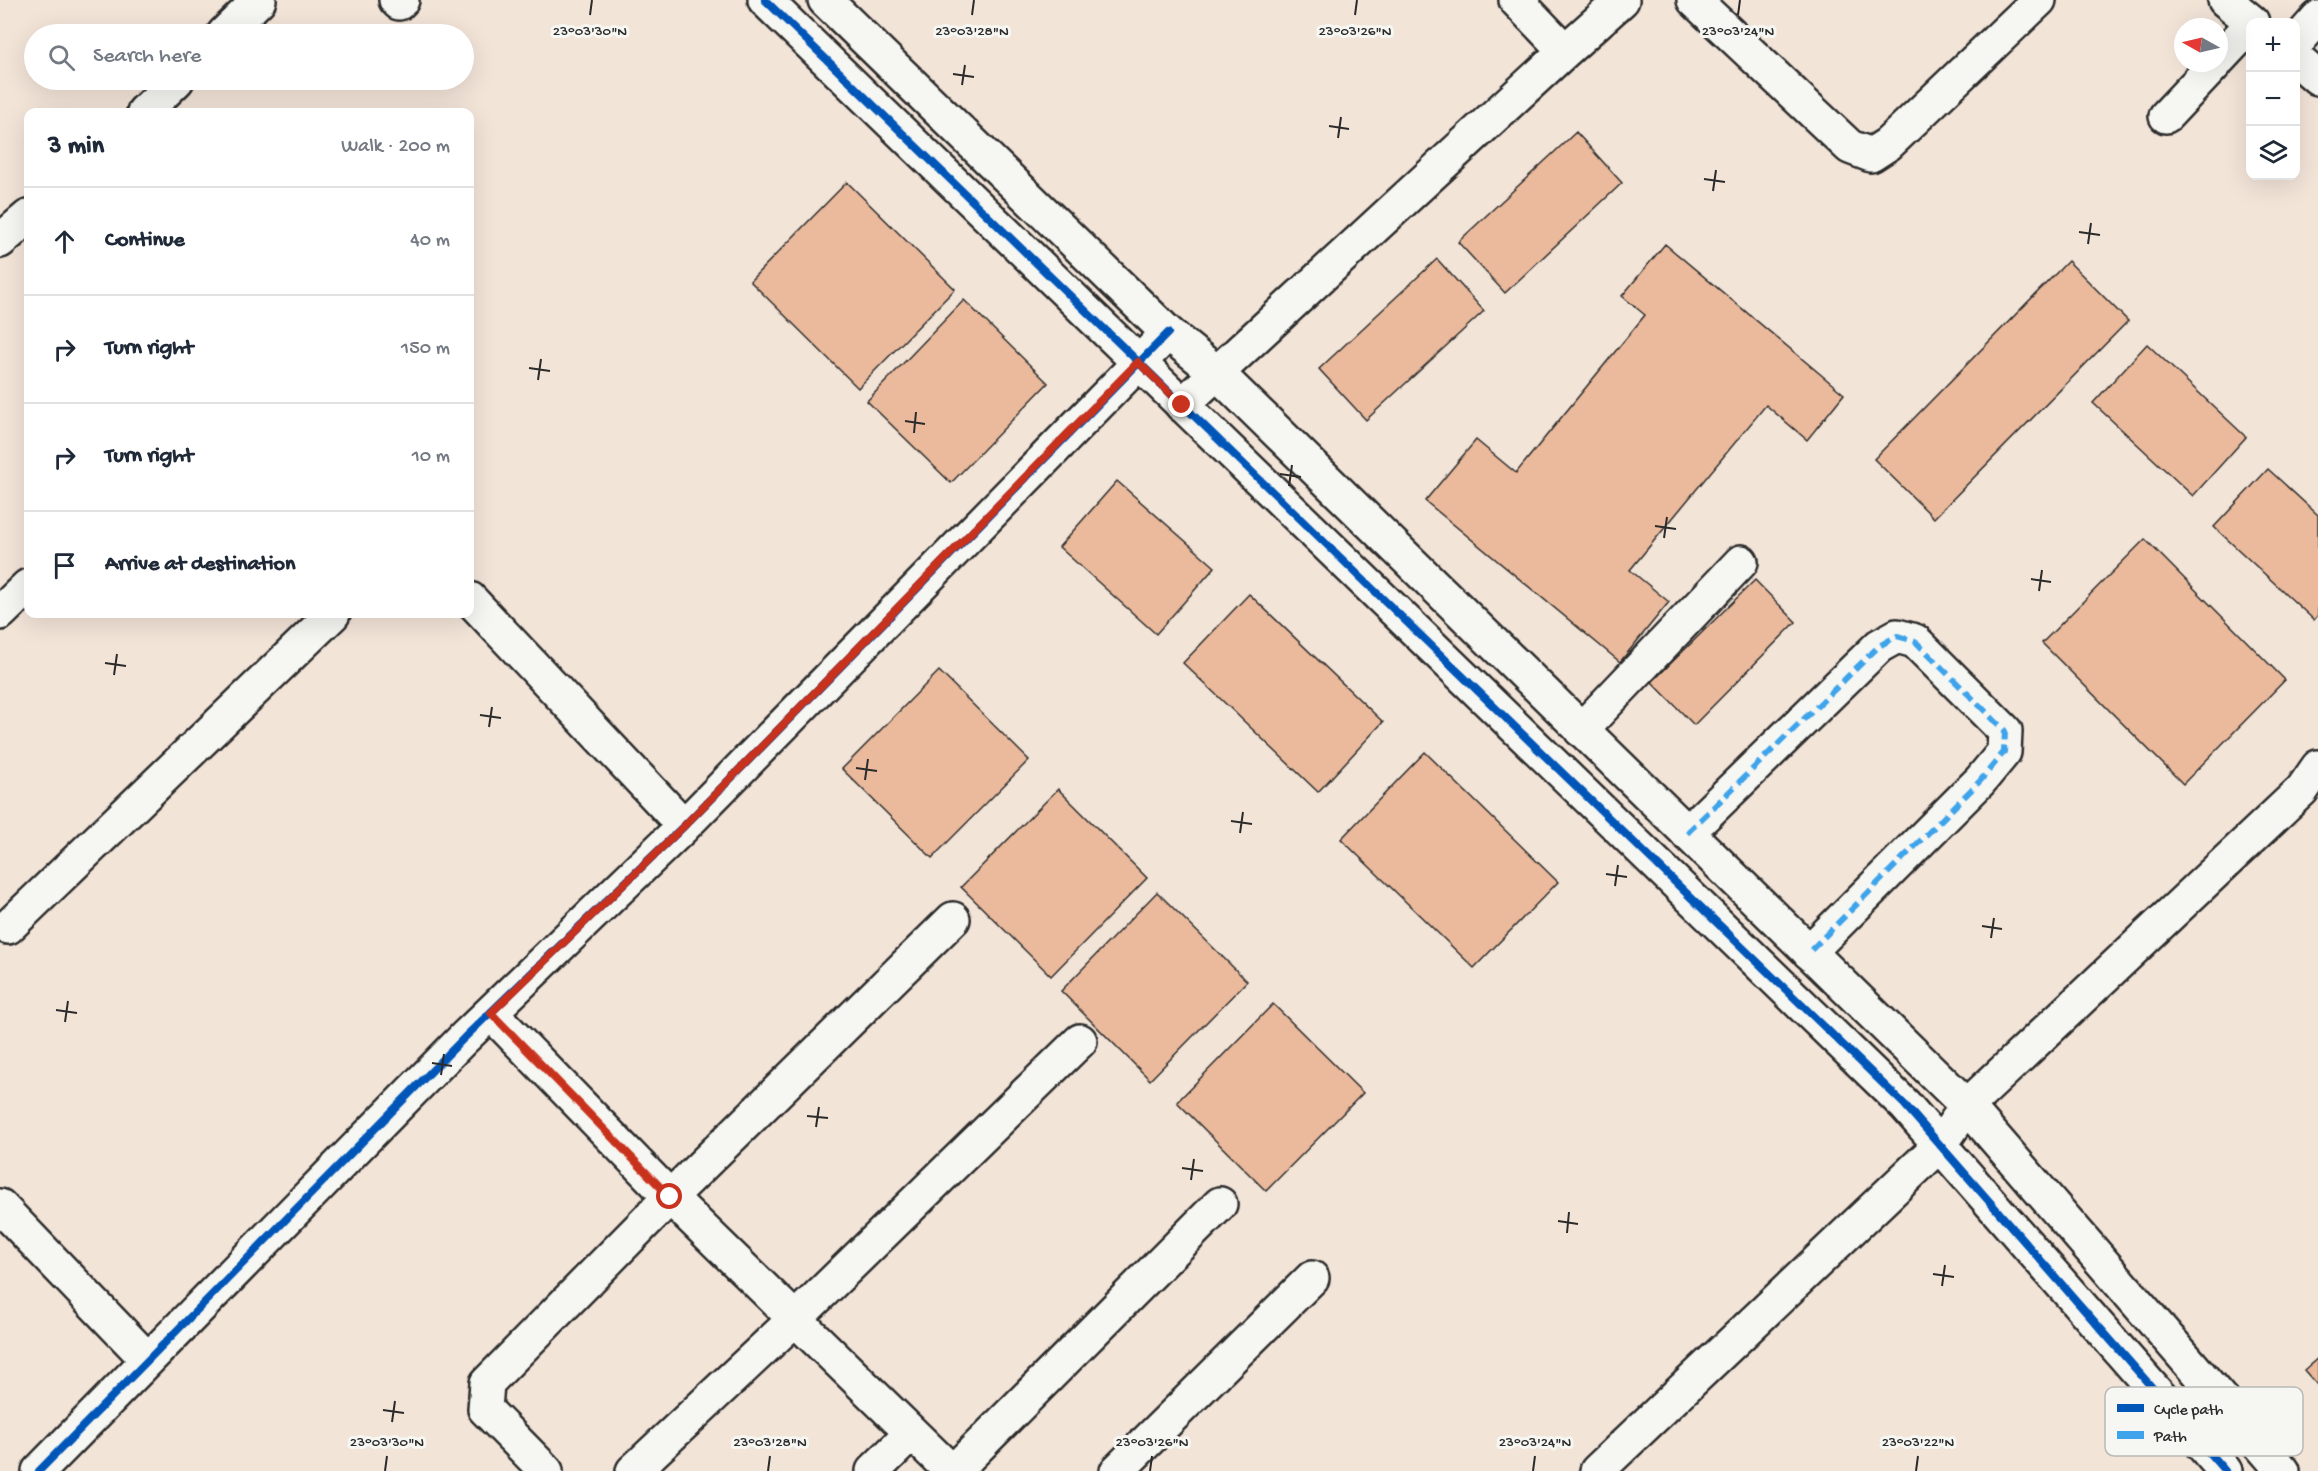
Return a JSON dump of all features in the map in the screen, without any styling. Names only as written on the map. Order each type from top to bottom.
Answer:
[{"type":"street","points":[[234,24],[259,0]]},
{"type":"street","points":[[396,0],[399,3],[402,0]]},
{"type":"street","points":[[765,0],[1896,1097],[1940,1145],[2147,1387]]},
{"type":"street","points":[[825,0],[1168,333],[1216,372],[1967,1106],[2210,1387]]},
{"type":"street","points":[[1516,0],[1565,51]]},
{"type":"street","points":[[1182,405],[1622,0]]},
{"type":"street","points":[[1695,0],[1850,147],[1871,155],[1888,144],[2039,0]]},
{"type":"street","points":[[2225,0],[2246,19]]},
{"type":"street","points":[[2300,38],[2318,18]]},
{"type":"street","points":[[2228,49],[2246,29]]},
{"type":"street","points":[[2300,63],[2318,78]]},
{"type":"street","points":[[2166,116],[2208,72]]},
{"type":"street","points":[[148,108],[167,90]]},
{"type":"street","points":[[0,241],[24,220]]},
{"type":"street","points":[[39,1471],[491,1013],[684,826],[1168,333]]},
{"type":"street","points":[[1581,730],[1741,562]]},
{"type":"street","points":[[0,613],[24,590]]},
{"type":"street","points":[[474,603],[684,826]]},
{"type":"street","points":[[8,927],[329,618]]},
{"type":"street","points":[[1687,832],[1879,646],[1897,636],[1915,641],[2005,731],[2004,752],[1980,781],[1809,952]]},
{"type":"street","points":[[1597,1471],[1940,1145],[1967,1106],[2302,790],[2318,767]]},
{"type":"street","points":[[546,1471],[485,1409],[487,1383],[670,1197],[953,919]]},
{"type":"street","points":[[491,1013],[670,1197],[911,1434],[952,1471],[1220,1204]]},
{"type":"street","points":[[633,1471],[795,1319],[1080,1041]]},
{"type":"street","points":[[0,1206],[148,1360]]},
{"type":"street","points":[[1118,1471],[1312,1278]]},
{"type":"street","points":[[873,1471],[911,1434]]},
{"type":"street","points":[[2206,1456],[2216,1468]]},
{"type":"street","points":[[2270,1456],[2283,1471]]},
{"type":"building","points":[[1576,132],[1622,183],[1505,293],[1458,242]]},
{"type":"building","points":[[847,182],[955,289],[858,388],[750,281]]},
{"type":"building","points":[[1665,244],[1844,394],[1807,440],[1766,405],[1630,570],[1669,602],[1620,662],[1425,501],[1476,440],[1516,473],[1645,315],[1622,296]]},
{"type":"building","points":[[1437,259],[1484,311],[1366,420],[1319,369]]},
{"type":"building","points":[[2068,261],[2128,321],[1934,518],[1874,459]]},
{"type":"building","points":[[964,300],[1048,383],[951,483],[867,401]]},
{"type":"building","points":[[2147,344],[2246,437],[2193,496],[2093,403]]},
{"type":"building","points":[[2268,469],[2318,515],[2318,615],[2314,620],[2214,527]]},
{"type":"building","points":[[1117,481],[1215,567],[1156,634],[1059,547]]},
{"type":"building","points":[[2145,539],[2285,680],[2183,784],[2042,643]]},
{"type":"building","points":[[1755,580],[1796,622],[1694,725],[1652,682]]},
{"type":"building","points":[[1249,594],[1383,722],[1318,792],[1183,663]]},
{"type":"building","points":[[939,671],[1029,760],[932,858],[842,769]]},
{"type":"building","points":[[1425,752],[1558,882],[1474,968],[1341,839]]},
{"type":"building","points":[[1058,789],[1147,878],[1051,976],[961,887]]},
{"type":"building","points":[[1157,892],[1247,981],[1150,1080],[1061,991]]},
{"type":"building","points":[[1273,1004],[1363,1093],[1266,1191],[1177,1102]]},
{"type":"building","points":[[2318,1358],[2318,1386],[2304,1370]]},
{"type":"marked path","points":[[1687,833],[1879,646],[1897,636],[1915,641],[2005,731],[2004,752],[1980,781],[1809,952]]},
{"type":"cycle path","points":[[765,0],[1905,1105],[2152,1387]]},
{"type":"cycle path","points":[[39,1471],[464,1038],[684,826],[1168,333]]},
{"type":"cycle path","points":[[2212,1456],[2225,1471]]},
{"type":"route","points":[[670,1197],[491,1013],[684,826],[1138,362],[1182,405]]}]
